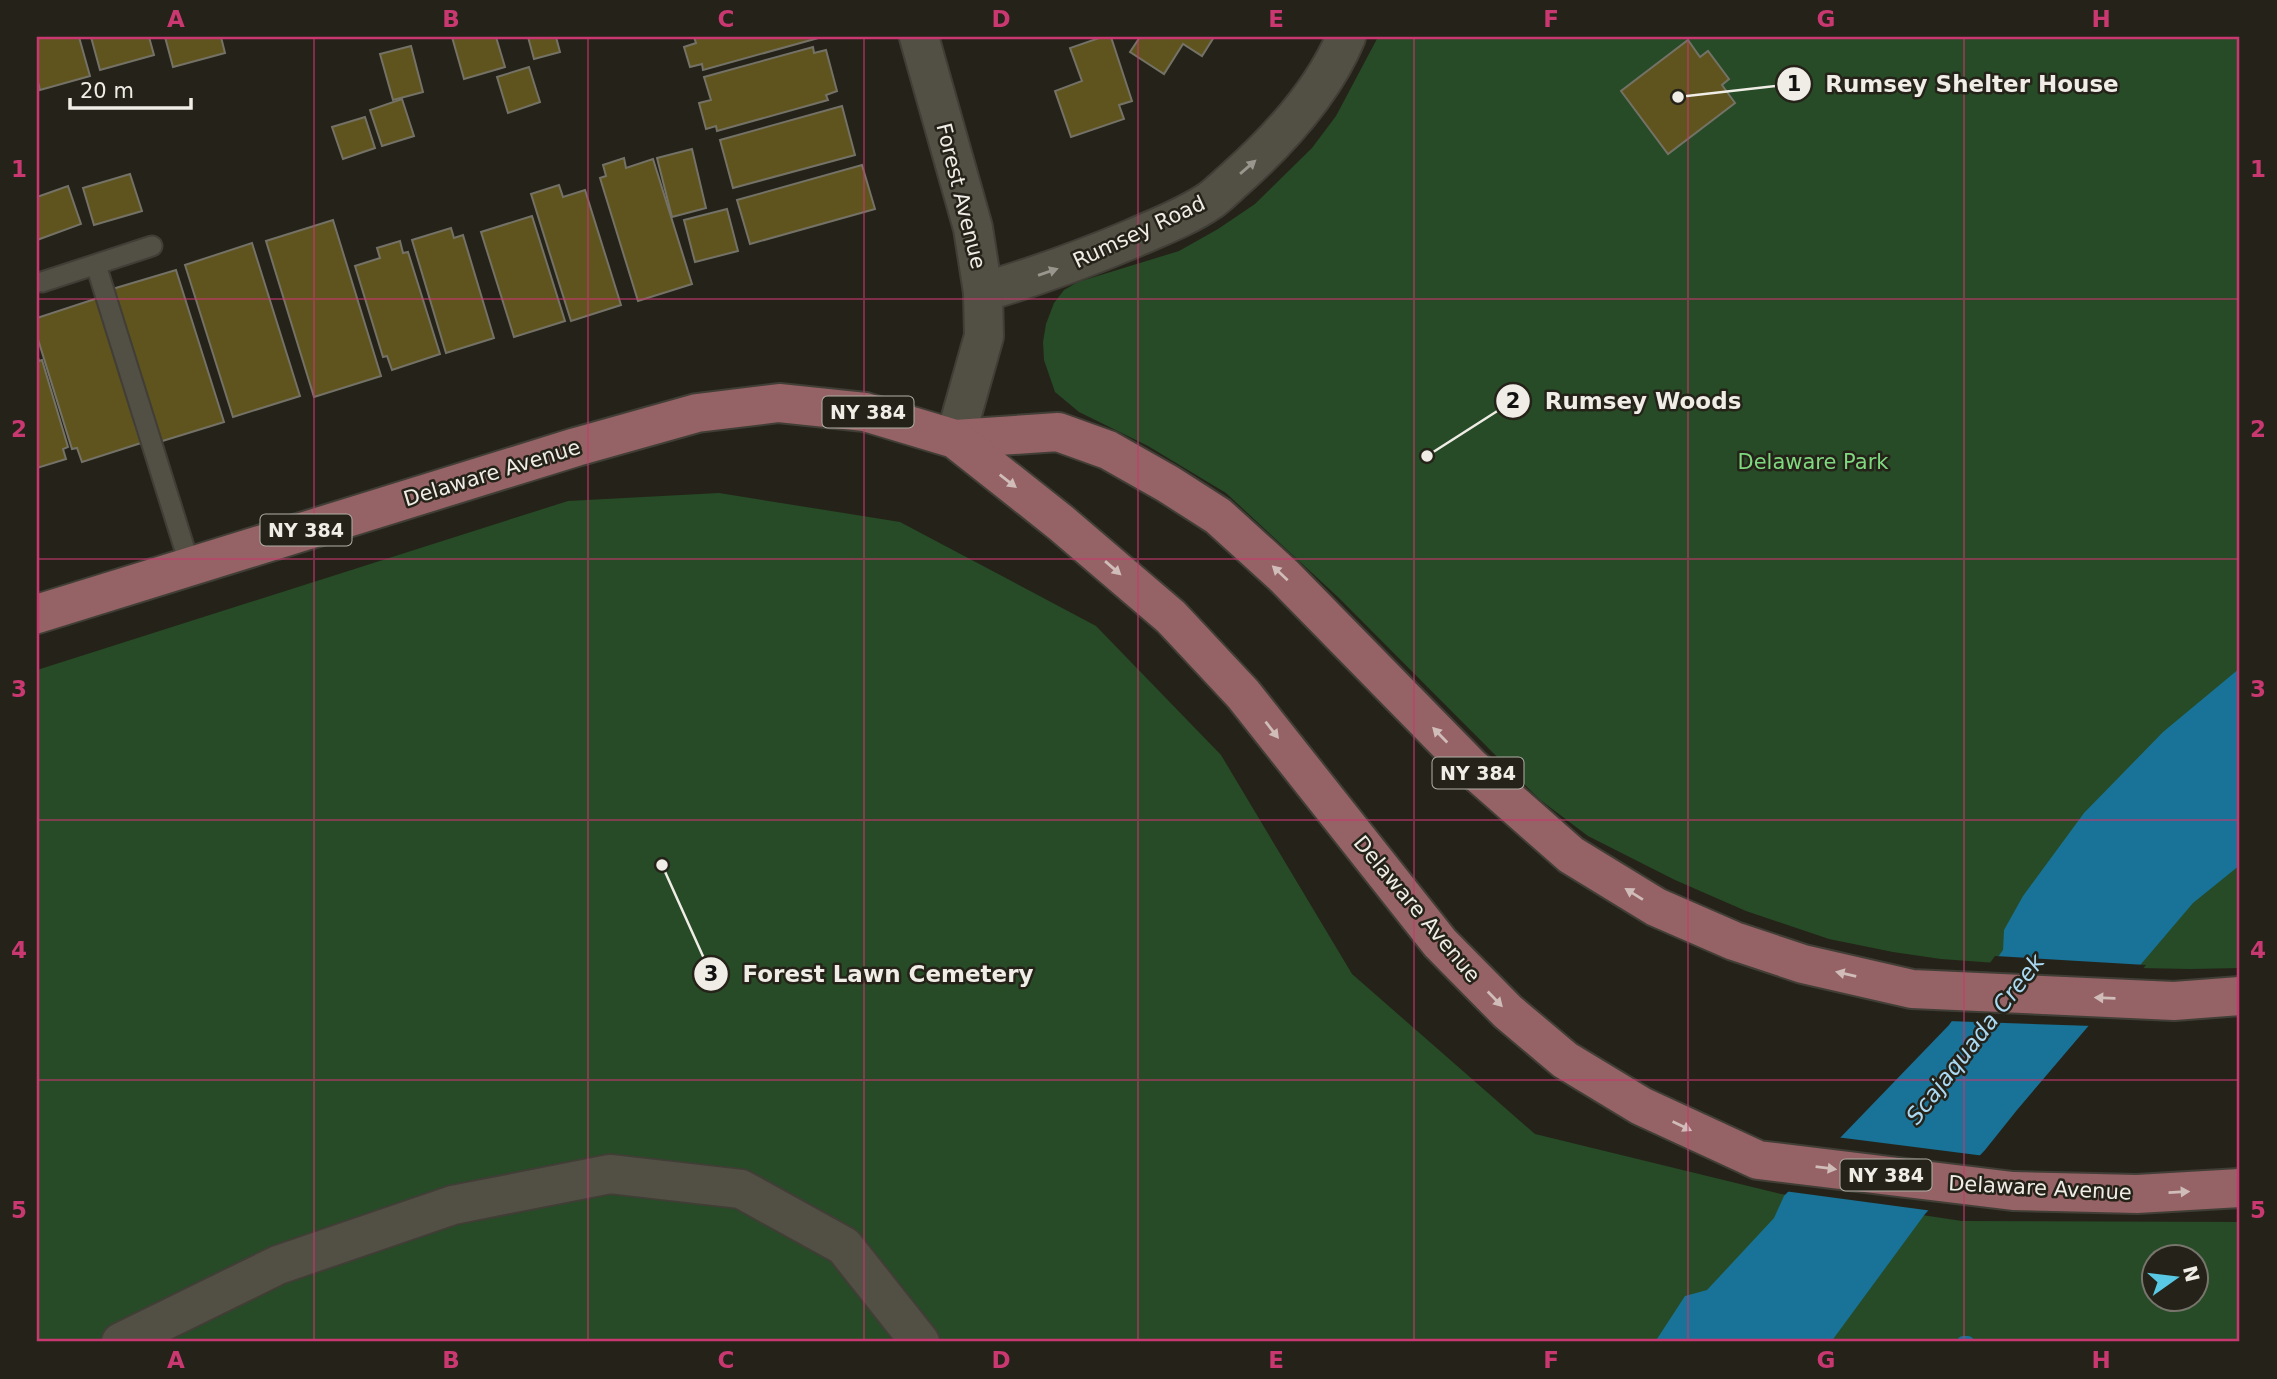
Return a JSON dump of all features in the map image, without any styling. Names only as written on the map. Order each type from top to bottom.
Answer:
[{"type":"main road","name":"Delaware Avenue","points":[[37,614],[697,412],[779,403],[865,412],[955,439],[1058,432],[1108,450],[1217,516],[1284,576],[1471,767],[1571,855],[1656,907],[1734,941],[1803,964],[1912,989],[2174,1000],[2240,996]]},
{"type":"main road","name":"Delaware Avenue","points":[[955,439],[1062,523],[1171,617],[1243,694],[1440,943],[1508,1012],[1565,1060],[1641,1106],[1758,1160],[2013,1191],[2137,1194],[2240,1188]]},
{"type":"street","name":"Forest Avenue","points":[[919,37],[973,228],[983,292],[984,336],[955,439]]},
{"type":"street","name":"Rumsey Road","points":[[983,292],[1089,257],[1157,228],[1211,200],[1264,153],[1310,99],[1346,37]]},
{"type":"street","points":[[121,1342],[278,1265],[453,1205],[610,1174],[741,1189],[844,1246],[920,1342]]},
{"type":"lane","points":[[42,282],[152,246]]},
{"type":"lane","points":[[96,265],[190,566]]},
{"type":"green space","name":"Delaware Park","points":[[1378,37],[2240,37],[2240,968],[2038,966],[1941,959],[1893,952],[1829,939],[1746,911],[1675,880],[1588,836],[1539,799],[1339,598],[1226,493],[1148,446],[1079,412],[1055,392],[1044,360],[1043,342],[1054,303],[1064,290],[1078,282],[1179,251],[1255,204],[1312,148],[1336,116]]},
{"type":"green space","points":[[719,493],[900,522],[1096,626],[1221,755],[1352,974],[1535,1134],[1781,1194],[1962,1221],[2240,1222],[2240,1342],[37,1342],[37,670],[568,501]]},
{"type":"water","name":"Scajaquada Creek","points":[[2240,668],[2240,865],[2193,903],[1985,1150],[1925,1214],[1831,1342],[1655,1342],[1685,1296],[1707,1290],[1774,1218],[1784,1196],[1949,1025],[2003,950],[2004,930],[2023,896],[2084,813],[2163,732]]},
{"type":"pier","points":[[1995,956],[2146,965],[2093,1026],[1947,1021]]},
{"type":"pier","points":[[1836,1137],[1985,1156],[1933,1211],[1784,1191]]},
{"type":"building","points":[[37,37],[79,37],[90,76],[40,90],[37,78]]},
{"type":"building","points":[[91,37],[149,37],[154,55],[100,70]]},
{"type":"building","points":[[165,37],[221,37],[225,53],[173,67]]},
{"type":"building","points":[[452,37],[496,37],[505,67],[464,79]]},
{"type":"building","points":[[528,37],[556,37],[560,52],[534,59]]},
{"type":"building","points":[[694,37],[822,37],[703,70],[702,64],[690,67],[684,47],[696,43]]},
{"type":"building","points":[[1102,37],[1111,37],[1132,101],[1119,105],[1124,119],[1071,137],[1055,91],[1082,81],[1070,48]]},
{"type":"building","points":[[1140,37],[1214,37],[1202,56],[1183,44],[1164,74],[1130,52]]},
{"type":"building","points":[[1688,40],[1700,57],[1708,51],[1729,79],[1722,85],[1735,103],[1668,154],[1621,91]]},
{"type":"building","points":[[411,46],[423,92],[393,100],[380,54]]},
{"type":"building","points":[[813,47],[814,53],[826,50],[837,91],[826,95],[828,100],[717,131],[716,126],[706,129],[699,103],[711,100],[704,77]]},
{"type":"building","points":[[529,67],[540,102],[508,113],[497,77]]},
{"type":"building","points":[[402,99],[414,136],[382,146],[370,110]]},
{"type":"building","points":[[842,106],[855,155],[733,188],[720,140]]},
{"type":"building","points":[[365,117],[375,148],[343,159],[332,127]]},
{"type":"building","points":[[692,149],[706,208],[672,217],[657,158]]},
{"type":"building","points":[[624,158],[626,168],[653,159],[692,284],[638,301],[600,178],[606,176],[603,165]]},
{"type":"building","points":[[862,165],[875,209],[750,244],[737,200]]},
{"type":"building","points":[[130,174],[142,211],[94,225],[83,188]]},
{"type":"building","points":[[559,185],[563,197],[585,190],[621,305],[571,321],[531,194]]},
{"type":"building","points":[[68,186],[81,224],[37,240],[37,197]]},
{"type":"building","points":[[727,209],[738,251],[695,262],[684,220]]},
{"type":"building","points":[[532,216],[565,321],[514,337],[481,232]]},
{"type":"building","points":[[333,220],[381,376],[314,397],[266,241]]},
{"type":"building","points":[[451,228],[454,238],[463,235],[494,338],[446,353],[412,240]]},
{"type":"building","points":[[400,241],[403,253],[408,252],[440,354],[392,370],[387,356],[383,357],[355,266],[380,258],[377,248]]},
{"type":"building","points":[[252,243],[300,396],[233,417],[185,265]]},
{"type":"building","points":[[176,270],[224,422],[156,443],[109,290]]},
{"type":"building","points":[[101,297],[141,423],[135,425],[141,443],[82,462],[77,448],[72,449],[37,336],[37,318]]},
{"type":"building","points":[[37,354],[39,361],[42,360],[68,447],[63,449],[66,459],[37,468]]},
{"type":"waterway","points":[[1963,1342],[1968,1342]]},
{"type":"place","name":"Rumsey Shelter House","points":[[1678,97]]},
{"type":"place","name":"Rumsey Woods","points":[[1427,456]]},
{"type":"place","name":"Forest Lawn Cemetery","points":[[662,865]]}]
